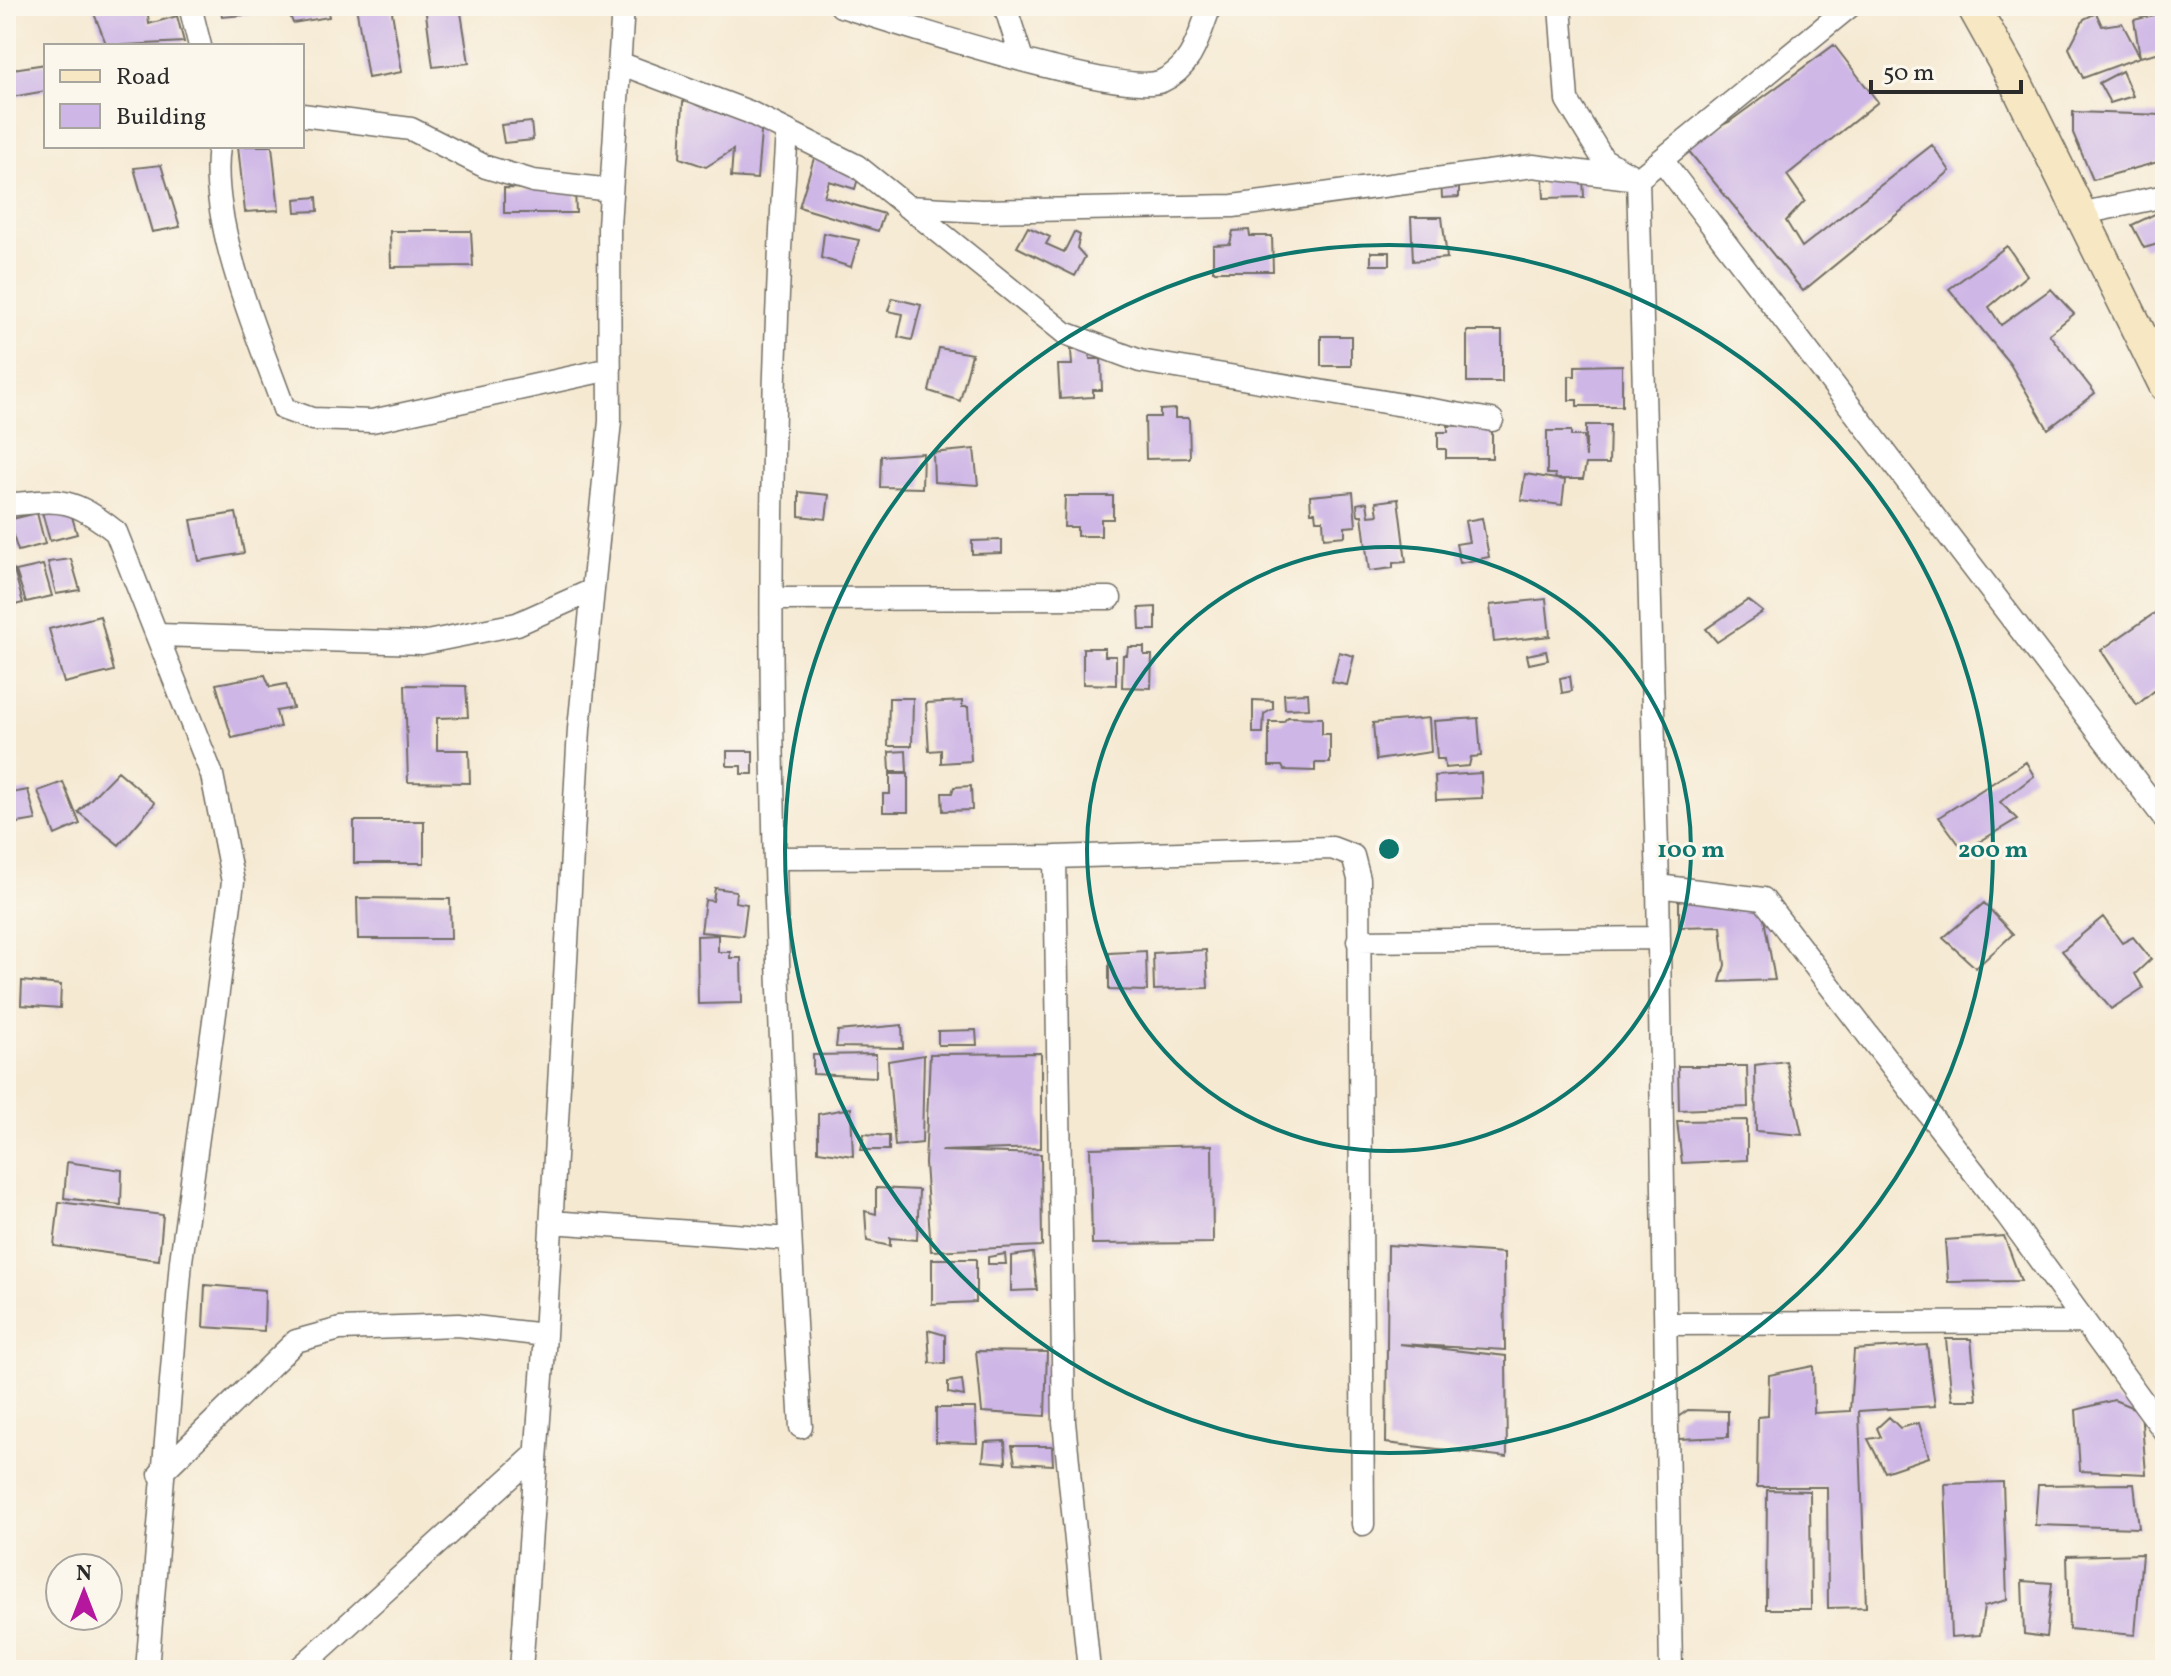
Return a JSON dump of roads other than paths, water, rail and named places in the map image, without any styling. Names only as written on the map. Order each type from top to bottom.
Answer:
[{"type":"main road","points":[[1973,6],[2016,83],[2165,385]]},
{"type":"street","points":[[190,6],[200,44]]},
{"type":"street","points":[[521,1670],[545,1335],[579,729],[610,421],[611,190],[623,6]]},
{"type":"street","points":[[841,6],[1022,59],[1129,84],[1161,82],[1189,61],[1210,6]]},
{"type":"street","points":[[1005,6],[1022,59]]},
{"type":"street","points":[[1560,6],[1567,100],[1603,159],[1638,179]]},
{"type":"street","points":[[907,207],[982,211],[1233,206],[1533,166],[1638,179],[1850,6]]},
{"type":"street","points":[[619,63],[749,112],[857,166],[1065,333],[1140,361],[1492,420]]},
{"type":"street","points":[[304,115],[411,129],[486,167],[533,181],[611,190]]},
{"type":"street","points":[[787,131],[777,274],[772,599],[780,1083],[801,1427]]},
{"type":"street","points":[[219,148],[224,226],[253,324],[284,409],[312,419],[372,421],[610,369]]},
{"type":"street","points":[[1662,160],[2165,819]]},
{"type":"street","points":[[1638,179],[1658,886],[1671,1670]]},
{"type":"street","points":[[2079,214],[2165,196]]},
{"type":"street","points":[[6,505],[54,500],[69,503],[83,507],[116,532],[212,775],[233,882],[181,1261],[160,1474],[147,1670]]},
{"type":"street","points":[[158,635],[422,643],[517,624],[593,590]]},
{"type":"street","points":[[772,599],[1110,598]]},
{"type":"street","points":[[775,858],[1055,857],[1332,848],[1353,856],[1359,879],[1363,1524]]},
{"type":"street","points":[[1055,857],[1064,1422],[1089,1670]]},
{"type":"street","points":[[1658,886],[1763,899],[2007,1215],[2165,1432]]},
{"type":"street","points":[[1358,941],[1659,938]]},
{"type":"street","points":[[551,1222],[790,1239]]},
{"type":"street","points":[[1667,1324],[2085,1322]]},
{"type":"street","points":[[160,1474],[296,1341],[340,1329],[458,1325],[545,1335]]},
{"type":"street","points":[[298,1670],[534,1456]]}]
